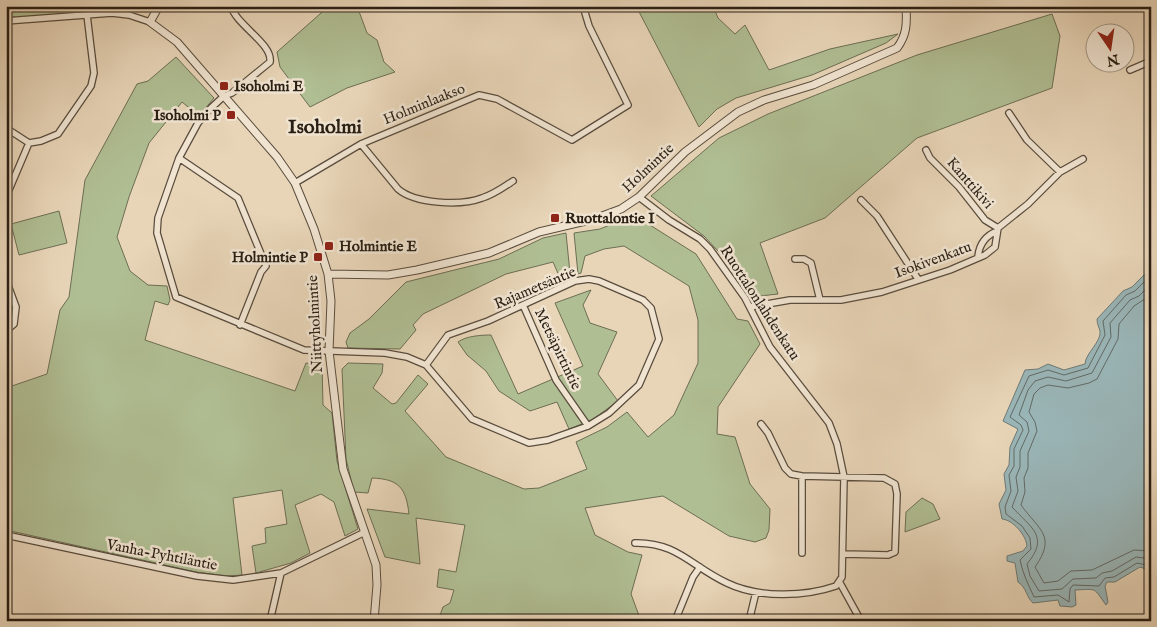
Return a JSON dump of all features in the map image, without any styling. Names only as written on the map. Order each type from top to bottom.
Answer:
[{"type":"street","points":[[6,128],[29,143],[41,141],[58,134],[91,86],[94,73],[90,15],[93,6]]},
{"type":"street","points":[[6,21],[121,14],[150,22],[160,6]]},
{"type":"street","points":[[231,6],[236,17],[270,53],[271,58],[266,66],[232,93],[224,96],[198,122],[179,158],[238,198],[266,266],[261,272],[240,325]]},
{"type":"street","name":"Holmintie","points":[[328,274],[388,275],[489,253],[539,232],[610,214],[639,197],[685,152],[738,112],[764,100],[814,85],[897,48],[904,39],[906,6]]},
{"type":"street","name":"Holminlaakso","points":[[295,183],[360,144],[479,95],[497,99],[572,140],[628,104],[589,26],[584,8]]},
{"type":"street","name":"Niittyholmintie","points":[[150,22],[177,42],[277,157],[295,183],[328,274],[330,301],[329,351],[343,470],[376,565],[377,585],[374,621]]},
{"type":"street","points":[[1134,68],[1151,61]]},
{"type":"street","points":[[1009,113],[1027,140],[1060,172]]},
{"type":"street","points":[[6,197],[29,143]]},
{"type":"street","points":[[360,144],[398,189],[424,200],[437,202],[479,200],[513,181]]},
{"type":"street","name":"Kanttikivi","points":[[926,150],[930,158],[959,187],[985,220],[998,229]]},
{"type":"street","name":"Rajametsäntie","points":[[179,158],[156,226],[176,297],[304,350],[407,356],[426,365],[472,419],[522,442],[537,443],[588,426],[623,401],[638,385],[658,339],[658,332],[650,306],[644,300],[589,279],[576,281],[523,305],[448,335],[426,365]]},
{"type":"street","points":[[978,257],[982,243],[990,234],[1028,204],[1060,172],[1083,159]]},
{"type":"street","name":"Ruottalonlahdenkatu","points":[[639,197],[705,244],[730,275],[750,307],[770,347],[828,423],[837,444],[844,477],[844,554],[840,583]]},
{"type":"street","points":[[861,200],[877,216],[918,279]]},
{"type":"street","name":"Isokivenkatu","points":[[750,307],[790,300],[841,300],[868,296],[950,270],[992,251],[995,247],[998,229]]},
{"type":"street","points":[[795,259],[804,259],[811,263],[820,300]]},
{"type":"street","points":[[6,280],[16,306],[14,324],[6,331]]},
{"type":"street","name":"Metsäpirtintie","points":[[523,305],[556,380],[588,426]]},
{"type":"street","points":[[760,424],[768,433],[785,468],[791,474],[890,479],[895,484],[897,494],[896,549],[894,553],[844,554]]},
{"type":"street","points":[[802,476],[802,553]]},
{"type":"street","name":"Vanha-Pyhtiläntie","points":[[6,536],[197,576],[233,580],[281,573],[365,532]]},
{"type":"street","points":[[635,543],[663,545],[728,584],[756,592],[787,593],[820,590],[840,583],[861,621]]},
{"type":"street","points":[[675,621],[693,577],[700,566]]},
{"type":"street","points":[[270,621],[281,573]]},
{"type":"street","points":[[749,621],[756,592]]},
{"type":"green space","points":[[6,6],[26,6],[27,10],[85,6],[85,12],[23,18],[6,16]]},
{"type":"green space","points":[[329,6],[357,6],[367,33],[377,40],[384,62],[395,72],[347,88],[310,107],[280,67],[277,52]]},
{"type":"green space","points":[[636,6],[713,6],[718,18],[735,34],[745,25],[769,70],[830,49],[898,34],[886,43],[812,75],[736,98],[717,109],[699,127]]},
{"type":"green space","points":[[1052,14],[1060,36],[1052,88],[917,138],[825,218],[760,243],[778,294],[760,296],[704,236],[651,196],[719,138],[768,114],[917,55]]},
{"type":"green space","points":[[176,57],[214,98],[199,116],[182,102],[149,143],[129,197],[117,237],[130,271],[148,285],[167,286],[170,300],[168,305],[155,301],[145,340],[295,391],[306,363],[322,365],[323,405],[332,413],[337,461],[358,529],[345,536],[334,502],[321,494],[295,505],[310,553],[291,563],[256,573],[252,546],[266,543],[265,528],[287,524],[282,490],[233,498],[242,575],[226,576],[196,572],[6,530],[6,388],[47,374],[60,310],[69,297],[85,180],[137,84],[148,81]]},
{"type":"green space","points":[[59,211],[67,243],[19,255],[11,224]]},
{"type":"green space","points":[[634,215],[696,254],[737,319],[748,321],[760,344],[718,407],[717,434],[735,437],[750,484],[770,509],[769,530],[766,538],[755,542],[729,536],[663,496],[585,508],[595,535],[628,552],[642,555],[631,594],[641,621],[438,621],[443,607],[450,603],[454,590],[437,587],[439,569],[456,572],[465,525],[416,518],[420,564],[385,557],[367,509],[409,514],[408,505],[403,491],[389,480],[372,478],[368,493],[354,492],[346,459],[342,369],[348,363],[383,364],[382,373],[373,388],[392,404],[396,403],[418,375],[428,384],[405,411],[446,457],[524,489],[539,488],[587,469],[576,442],[607,427],[627,412],[648,437],[674,415],[698,363],[698,320],[689,286],[624,246],[604,249],[585,256],[581,273],[578,274],[574,233],[600,229]]},
{"type":"green space","points":[[566,233],[571,283],[564,287],[553,262],[506,274],[423,314],[413,325],[416,330],[400,349],[348,348],[346,342],[350,333],[369,319],[406,282],[499,259],[543,238]]},
{"type":"green space","points":[[591,290],[583,305],[590,323],[617,332],[598,374],[618,401],[592,420],[569,429],[557,402],[530,411],[499,391],[486,371],[467,355],[458,342],[469,337],[491,335],[518,394],[583,366],[555,303]]},
{"type":"green space","points":[[922,498],[933,504],[940,519],[905,532],[906,512]]},
{"type":"water","points":[[1151,268],[1151,571],[1140,567],[1115,582],[1107,582],[1105,586],[1108,602],[1106,605],[1097,592],[1088,589],[1075,590],[1076,605],[1072,607],[1060,606],[1058,600],[1033,603],[1018,582],[1015,563],[1007,561],[1007,556],[1023,551],[1027,546],[1024,537],[1018,529],[1010,522],[1002,519],[999,504],[1006,490],[1004,474],[1009,465],[1010,447],[1018,429],[1003,421],[1025,370],[1038,369],[1048,364],[1064,370],[1085,364],[1100,335],[1097,319],[1123,291],[1132,287]]},
{"type":"place","name":"Isoholmi E","points":[[224,86]]},
{"type":"place","name":"Isoholmi P","points":[[231,115]]},
{"type":"place","name":"Ruottalontie I","points":[[555,218]]},
{"type":"place","name":"Holmintie E","points":[[329,246]]},
{"type":"place","name":"Holmintie P","points":[[318,257]]},
{"type":"district","name":"Isoholmi","points":[[325,127]]}]
